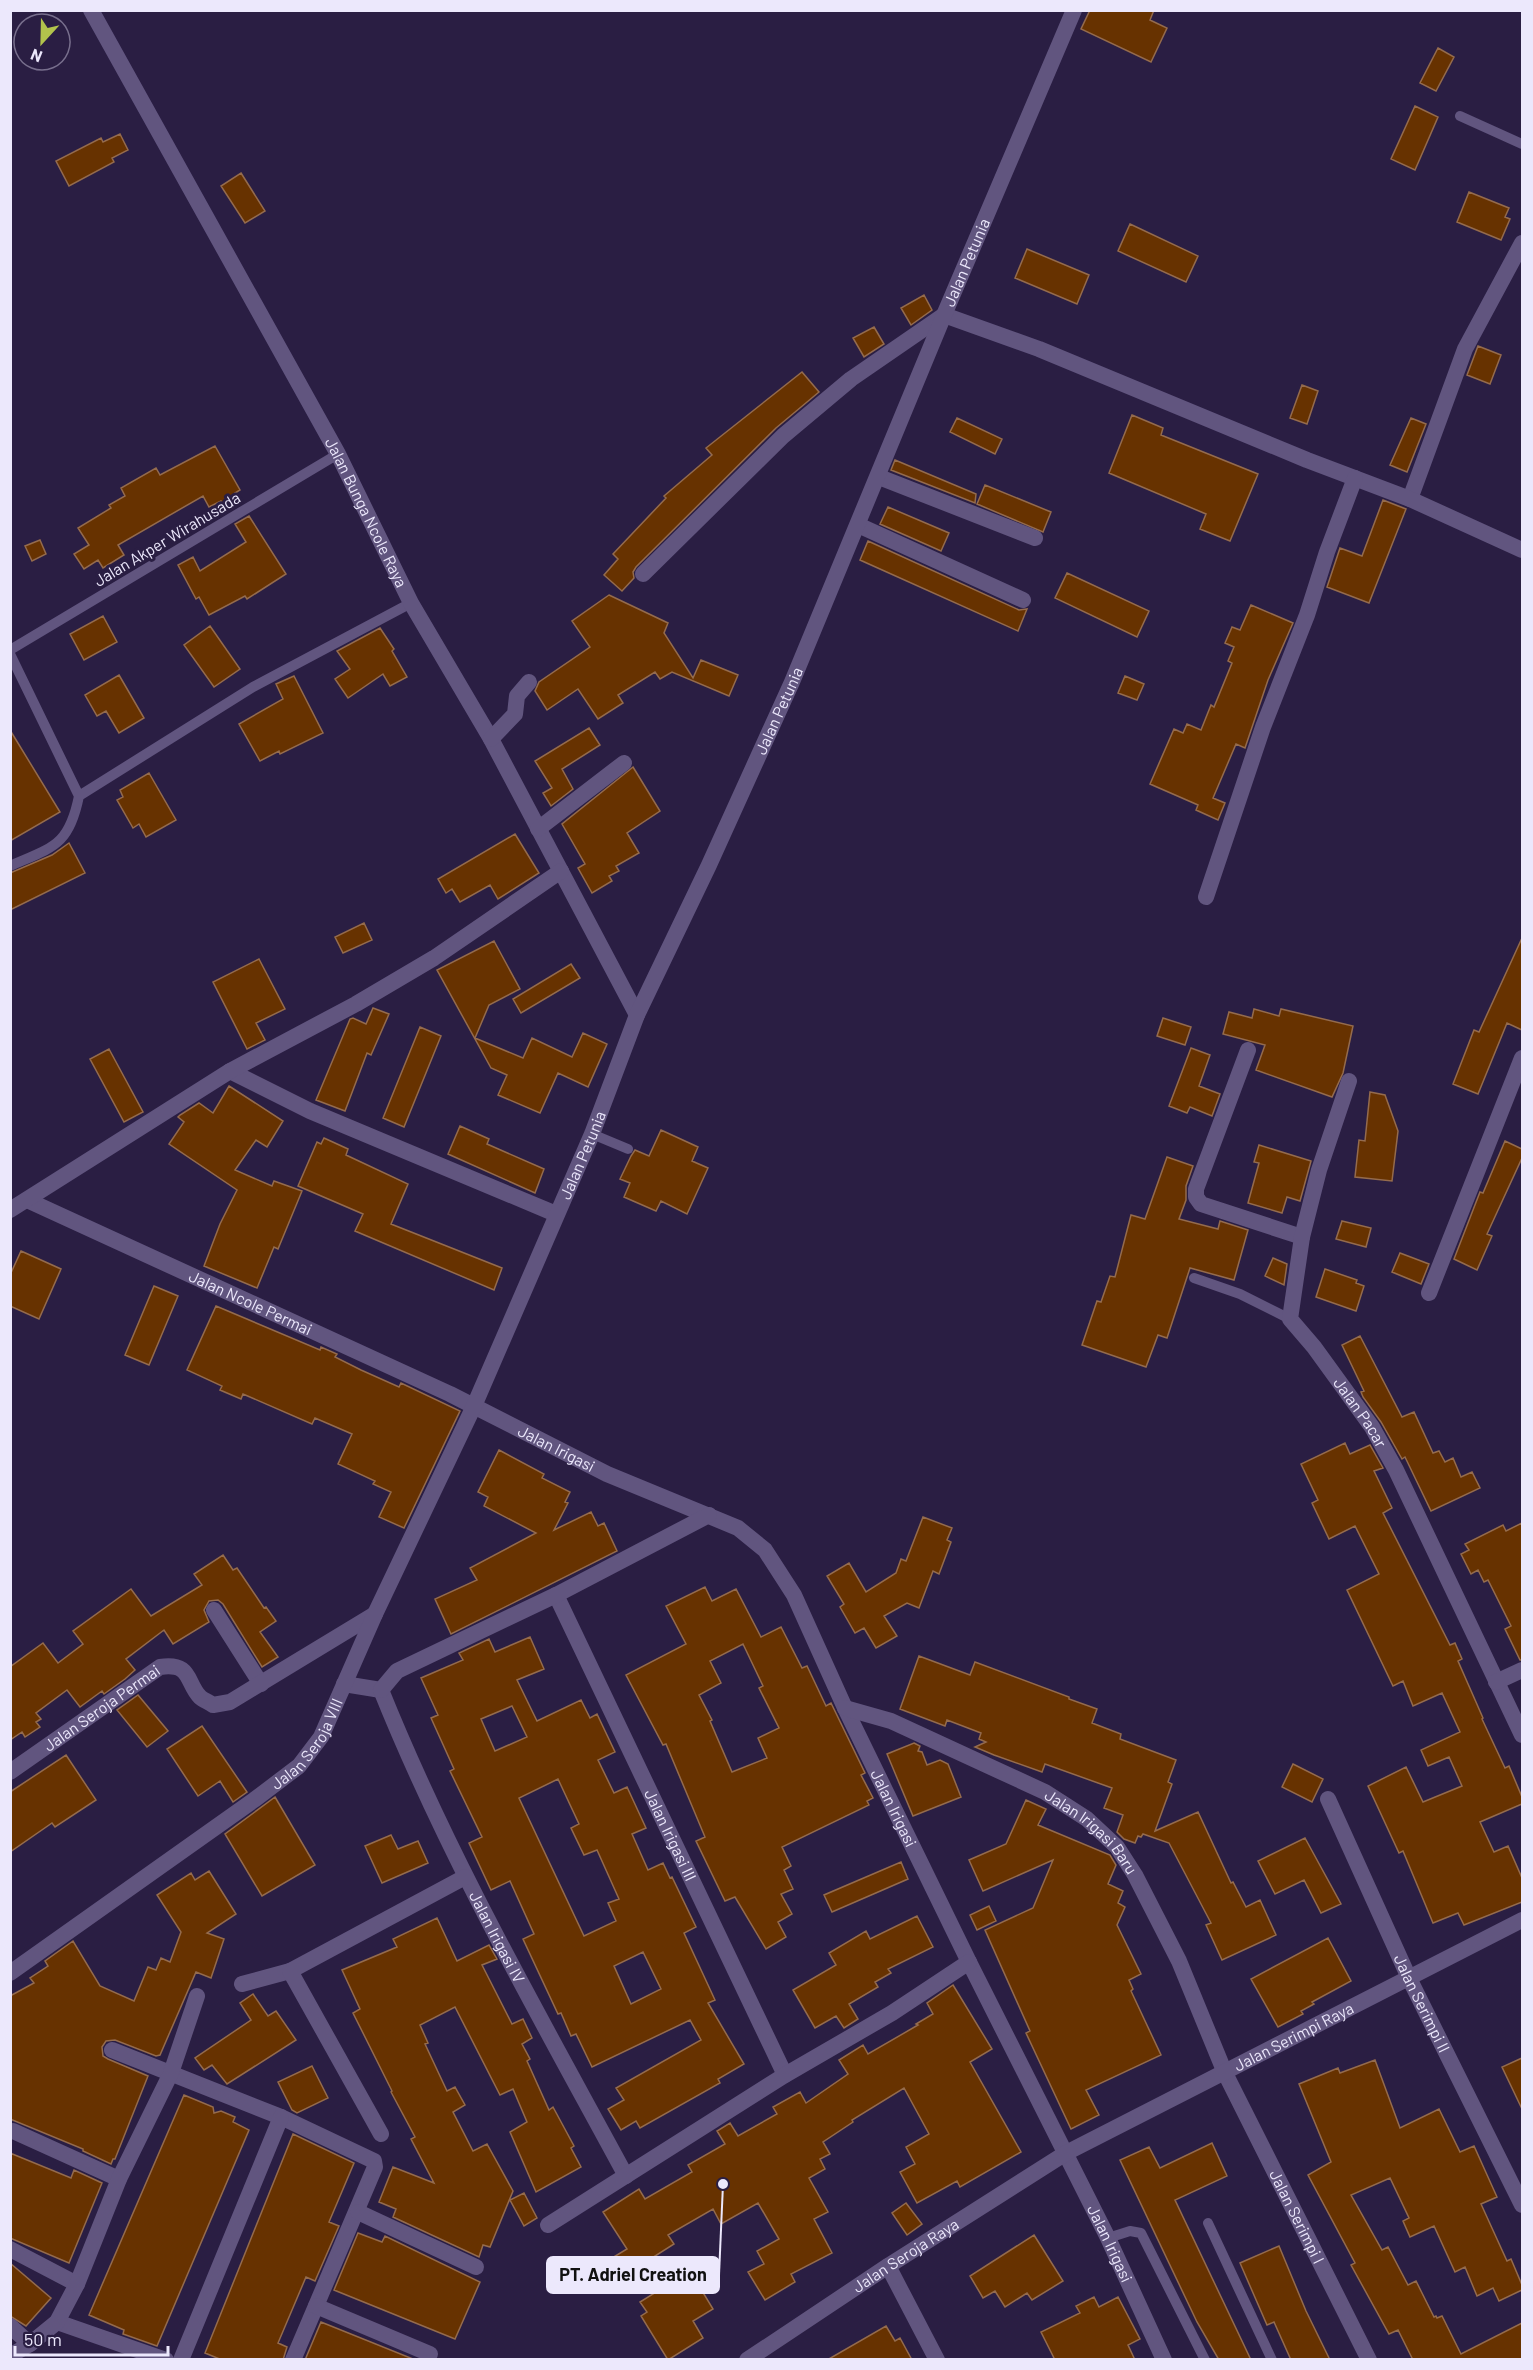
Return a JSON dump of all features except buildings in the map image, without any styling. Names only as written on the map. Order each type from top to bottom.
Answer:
[{"type":"street","name":"Jalan Bunga Ncole Raya","points":[[91,10],[338,454],[411,603],[491,739],[637,1016]]},
{"type":"street","name":"Jalan Petunia","points":[[474,1406],[592,1134],[637,1016],[709,866],[788,692],[879,477],[944,315],[1074,10]]},
{"type":"street","points":[[1410,499],[1465,349],[1522,243]]},
{"type":"street","points":[[643,574],[783,436],[851,379],[944,315],[1039,349],[1410,499],[1522,550]]},
{"type":"street","points":[[879,477],[1035,538]]},
{"type":"street","points":[[1206,897],[1263,727],[1307,615],[1327,552],[1355,478]]},
{"type":"street","points":[[858,525],[1023,600]]},
{"type":"street","points":[[491,739],[515,714],[517,696],[529,682]]},
{"type":"street","points":[[538,829],[624,763]]},
{"type":"street","points":[[10,1210],[230,1071],[356,1004],[434,958],[561,870]]},
{"type":"street","points":[[1248,1050],[1196,1189],[1196,1197],[1201,1204],[1302,1238]]},
{"type":"street","points":[[1429,1293],[1522,1058]]},
{"type":"street","points":[[230,1071],[310,1111],[556,1214]]},
{"type":"street","points":[[1290,1319],[1302,1238],[1320,1170],[1348,1081]]},
{"type":"street","name":"Jalan Ncole Permai","points":[[27,1200],[474,1406]]},
{"type":"street","name":"Jalan Pacar","points":[[1290,1319],[1314,1347],[1372,1427],[1396,1470],[1522,1735]]},
{"type":"street","name":"Jalan Irigasi","points":[[474,1406],[607,1474],[738,1528],[765,1550],[776,1564],[794,1596],[844,1708],[969,1962],[1108,2238],[1164,2360]]},
{"type":"street","name":"Jalan Seroja VIII","points":[[10,1973],[299,1766],[321,1737],[375,1614],[474,1406]]},
{"type":"street","points":[[344,1684],[381,1690],[397,1671],[556,1595],[709,1515]]},
{"type":"street","name":"Jalan Irigasi III","points":[[556,1595],[785,2075]]},
{"type":"street","points":[[214,1610],[261,1684]]},
{"type":"street","name":"Jalan Seroja Permai","points":[[10,1772],[160,1667],[172,1665],[185,1672],[199,1696],[213,1705],[230,1702],[375,1614]]},
{"type":"street","points":[[1496,1682],[1522,1670]]},
{"type":"street","name":"Jalan Irigasi IV","points":[[381,1690],[406,1751],[465,1877],[626,2176]]},
{"type":"street","name":"Jalan Irigasi Baru","points":[[844,1708],[891,1721],[1045,1792],[1087,1819],[1117,1847],[1135,1875],[1179,1961],[1224,2073]]},
{"type":"street","name":"Jalan Serimpi II","points":[[1328,1799],[1409,1978],[1522,2205]]},
{"type":"street","points":[[242,1984],[290,1971],[465,1877]]},
{"type":"street","name":"Jalan Serimpi Raya","points":[[1066,2153],[1522,1920]]},
{"type":"street","points":[[548,2225],[785,2075],[892,2013],[969,1962]]},
{"type":"street","points":[[290,1971],[381,2133]]},
{"type":"street","points":[[10,2356],[30,2344],[57,2322],[76,2284],[119,2179],[171,2073],[197,1996]]},
{"type":"street","points":[[112,2050],[281,2117],[374,2161],[375,2167],[358,2212],[293,2360]]},
{"type":"street","name":"Jalan Serimpi I","points":[[1224,2073],[1369,2360]]},
{"type":"street","points":[[181,2360],[281,2117]]},
{"type":"street","points":[[13,2131],[119,2179]]},
{"type":"street","name":"Jalan Seroja Raya","points":[[747,2360],[888,2266],[1066,2153]]},
{"type":"street","points":[[358,2212],[476,2267]]},
{"type":"street","points":[[10,2249],[76,2284]]},
{"type":"street","points":[[888,2266],[937,2360]]},
{"type":"street","points":[[315,2306],[430,2354]]},
{"type":"street","points":[[57,2322],[166,2360]]},
{"type":"street","points":[[10,2326],[30,2344]]},
{"type":"lane","points":[[1460,117],[1522,144]]},
{"type":"lane","name":"Jalan Akper Wirahusada","points":[[10,652],[338,454]]},
{"type":"lane","points":[[78,796],[253,687],[411,603]]},
{"type":"lane","points":[[10,652],[78,796],[74,821],[64,837],[46,850],[10,866]]},
{"type":"lane","points":[[592,1134],[628,1149]]},
{"type":"lane","points":[[1194,1278],[1240,1294],[1290,1319]]},
{"type":"lane","points":[[1208,2223],[1272,2360]]},
{"type":"lane","points":[[1108,2238],[1130,2231],[1141,2233],[1205,2360]]},
{"type":"place","name":"PT. Adriel Creation","points":[[723,2184]]}]
